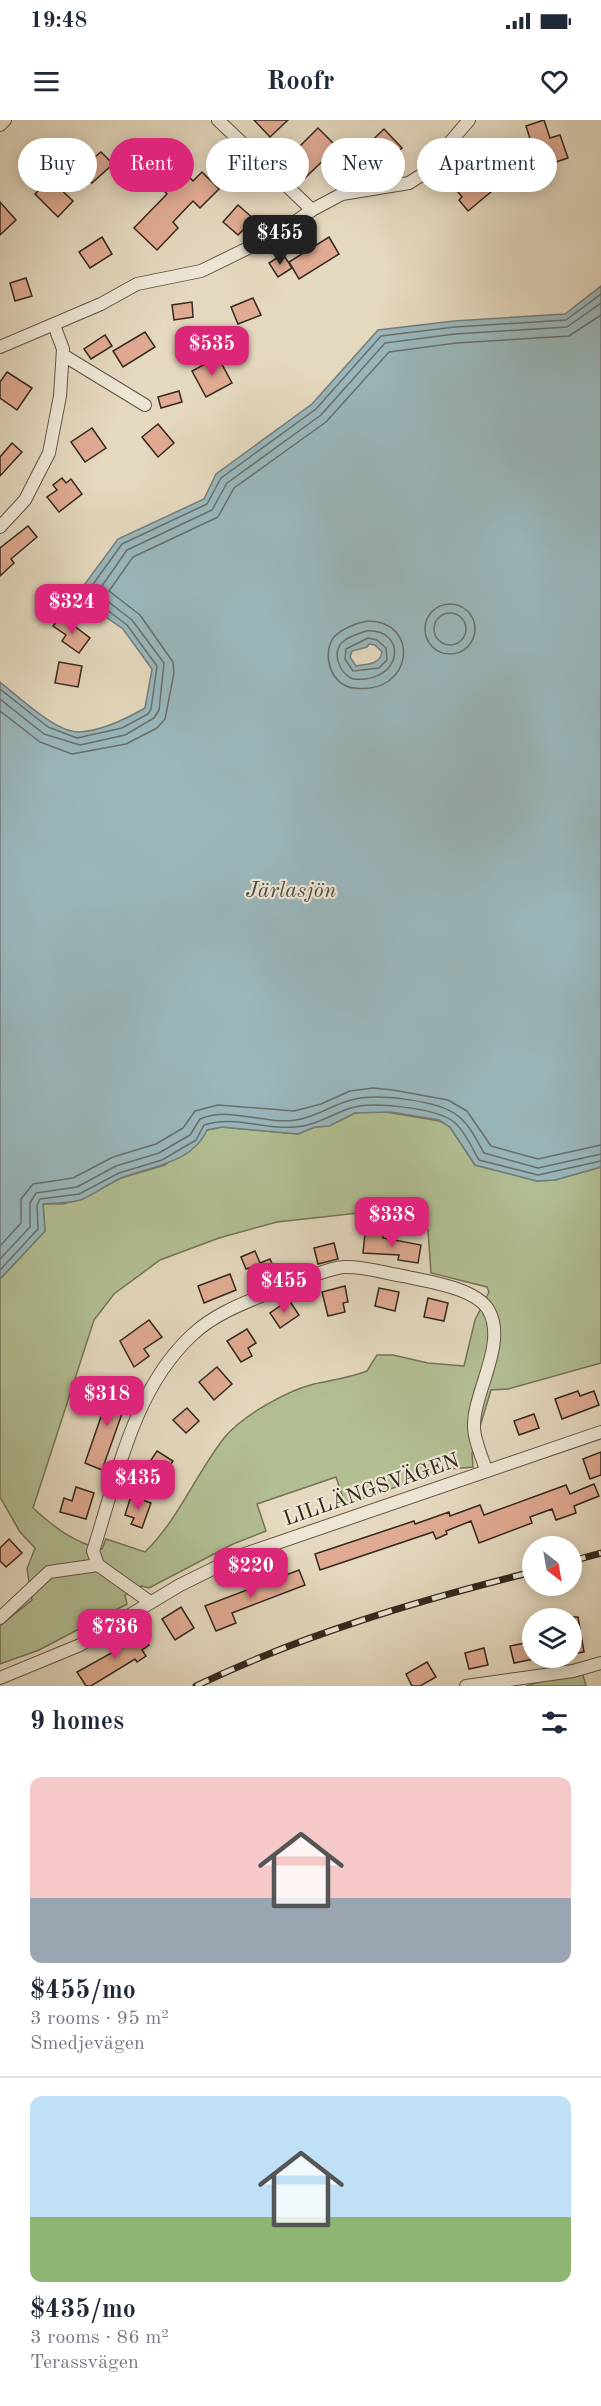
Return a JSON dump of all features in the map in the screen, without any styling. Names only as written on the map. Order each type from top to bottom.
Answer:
[{"type":"street","points":[[0,125],[5,120]]},
{"type":"street","points":[[218,120],[312,210]]},
{"type":"street","points":[[0,347],[54,325],[137,284],[201,271],[280,232],[312,210],[358,190],[409,183],[423,174],[469,120]]},
{"type":"street","points":[[0,527],[26,500],[49,453],[60,396],[63,355],[54,325]]},
{"type":"street","points":[[63,355],[145,405]]},
{"type":"street","points":[[150,1602],[98,1565],[93,1551],[147,1393],[166,1363],[193,1334],[216,1317],[299,1281],[344,1268],[388,1273],[452,1287],[478,1300],[488,1309],[493,1333],[491,1361],[481,1390],[474,1427],[486,1470]]},
{"type":"street","name":"LILLÄNGSVÄGEN","points":[[0,1678],[80,1645],[150,1602],[239,1556],[601,1432]]},
{"type":"street","points":[[0,1618],[49,1572],[98,1565]]},
{"type":"street","points":[[466,1686],[573,1671],[601,1663]]},
{"type":"green space","points":[[374,1110],[440,1121],[450,1127],[475,1165],[537,1181],[555,1180],[601,1167],[601,1363],[508,1389],[491,1390],[472,1453],[473,1467],[450,1469],[345,1504],[336,1477],[257,1504],[266,1531],[233,1544],[149,1588],[141,1586],[125,1595],[127,1604],[39,1650],[0,1664],[0,1626],[32,1600],[27,1569],[35,1548],[20,1532],[0,1497],[0,1279],[45,1231],[43,1204],[63,1204],[82,1199],[121,1178],[165,1165],[207,1130],[222,1127],[298,1134],[315,1127],[329,1126],[355,1113]],"holes":[[[386,1210],[416,1211],[428,1230],[431,1273],[487,1287],[489,1292],[475,1320],[464,1366],[428,1363],[393,1355],[377,1355],[367,1371],[303,1387],[265,1405],[242,1421],[224,1438],[167,1526],[145,1552],[106,1539],[102,1549],[82,1543],[57,1528],[33,1508],[94,1320],[114,1294],[160,1260],[219,1238],[277,1222]]]},
{"type":"green space","points":[[583,1675],[586,1686],[526,1686],[561,1676]]},
{"type":"water","name":"Järlasjön","points":[[601,286],[601,1167],[555,1180],[537,1181],[475,1165],[450,1127],[439,1120],[391,1112],[355,1113],[329,1126],[315,1127],[298,1134],[222,1127],[207,1130],[201,1141],[182,1157],[121,1178],[80,1200],[43,1204],[45,1231],[0,1279],[0,682],[38,713],[59,727],[70,731],[88,731],[105,727],[145,708],[152,669],[123,629],[76,596],[118,539],[204,499],[216,474],[312,404],[378,330],[454,321],[565,314]],"holes":[[[369,644],[375,645],[382,652],[376,662],[356,666],[350,657],[352,651],[367,647]]]},
{"type":"building","points":[[254,120],[288,120],[270,137]]},
{"type":"building","points":[[544,120],[550,138],[530,138],[526,126]]},
{"type":"building","points":[[318,128],[328,138],[321,138],[321,162],[309,174],[309,138]]},
{"type":"building","points":[[384,129],[393,138],[375,138]]},
{"type":"building","points":[[560,135],[568,158],[557,162],[557,138],[550,138]]},
{"type":"building","points":[[101,152],[109,160],[109,168],[97,178],[97,155]]},
{"type":"building","points":[[202,172],[206,176],[206,192],[216,192],[200,208],[193,201],[173,222],[178,228],[157,250],[134,228],[167,194],[165,192],[194,192],[194,180]]},
{"type":"building","points":[[37,192],[64,192],[73,201],[58,217],[35,194]]},
{"type":"building","points":[[458,192],[491,192],[468,211],[459,200],[462,197]]},
{"type":"building","points":[[0,202],[16,220],[0,235]]},
{"type":"building","points":[[238,205],[254,219],[238,235],[223,222]]},
{"type":"building","points":[[102,237],[112,254],[90,268],[79,252]]},
{"type":"building","points":[[329,237],[339,254],[299,279],[289,262]]},
{"type":"building","points":[[283,254],[292,268],[278,277],[269,263]]},
{"type":"building","points":[[26,278],[32,296],[15,301],[10,283]]},
{"type":"building","points":[[253,298],[261,315],[238,324],[231,307]]},
{"type":"building","points":[[192,302],[193,317],[174,320],[172,305]]},
{"type":"building","points":[[145,332],[155,347],[123,367],[113,351]]},
{"type":"building","points":[[105,335],[112,346],[91,359],[84,349]]},
{"type":"building","points":[[218,357],[232,383],[206,397],[192,371]]},
{"type":"building","points":[[7,372],[32,388],[17,410],[0,398],[0,382]]},
{"type":"building","points":[[179,391],[182,402],[161,408],[158,397]]},
{"type":"building","points":[[158,424],[174,443],[158,457],[142,437]]},
{"type":"building","points":[[92,428],[106,448],[85,462],[71,442]]},
{"type":"building","points":[[12,443],[22,452],[0,476],[0,457]]},
{"type":"building","points":[[62,478],[66,483],[71,479],[82,494],[59,512],[47,497],[57,490],[53,485]]},
{"type":"building","points":[[28,526],[37,537],[11,559],[14,563],[0,576],[0,548]]},
{"type":"building","points":[[61,616],[90,638],[79,653],[62,641],[66,635],[53,626]]},
{"type":"building","points":[[59,662],[82,666],[78,687],[55,683]]},
{"type":"building","points":[[365,1234],[383,1235],[383,1238],[421,1245],[418,1263],[398,1260],[399,1255],[363,1253]]},
{"type":"building","points":[[334,1243],[338,1259],[318,1264],[314,1248]]},
{"type":"building","points":[[255,1251],[260,1263],[270,1259],[277,1275],[258,1283],[252,1267],[246,1269],[241,1257]]},
{"type":"building","points":[[230,1274],[236,1290],[204,1303],[198,1286]]},
{"type":"building","points":[[345,1286],[348,1302],[343,1303],[345,1312],[328,1316],[322,1292]]},
{"type":"building","points":[[379,1288],[399,1292],[395,1311],[375,1306]]},
{"type":"building","points":[[428,1298],[448,1303],[444,1321],[424,1317]]},
{"type":"building","points":[[289,1300],[299,1315],[280,1328],[270,1313]]},
{"type":"building","points":[[149,1320],[162,1337],[144,1349],[149,1356],[134,1367],[120,1341]]},
{"type":"building","points":[[247,1329],[256,1343],[248,1348],[252,1356],[241,1362],[227,1341]]},
{"type":"building","points":[[217,1367],[232,1384],[214,1400],[199,1382]]},
{"type":"building","points":[[112,1385],[130,1391],[102,1470],[85,1463]]},
{"type":"building","points":[[578,1391],[580,1396],[594,1391],[599,1405],[562,1419],[555,1399]]},
{"type":"building","points":[[187,1408],[199,1421],[186,1433],[173,1420]]},
{"type":"building","points":[[534,1414],[539,1428],[519,1435],[514,1421]]},
{"type":"building","points":[[157,1451],[173,1461],[163,1476],[147,1466]]},
{"type":"building","points":[[601,1452],[601,1475],[590,1479],[583,1459]]},
{"type":"building","points":[[594,1484],[599,1496],[574,1506],[576,1513],[556,1520],[552,1509],[530,1517],[532,1523],[479,1543],[471,1521],[446,1531],[447,1534],[436,1539],[433,1532],[320,1570],[315,1554],[414,1521],[415,1524],[449,1512],[450,1516],[480,1505],[484,1515],[566,1485],[570,1494]]},
{"type":"building","points":[[76,1487],[94,1493],[86,1519],[60,1512],[64,1498],[72,1501]]},
{"type":"building","points":[[131,1496],[151,1503],[142,1528],[131,1524],[134,1518],[125,1515]]},
{"type":"building","points":[[9,1539],[22,1553],[6,1567],[0,1561],[0,1548]]},
{"type":"building","points":[[299,1570],[305,1585],[232,1613],[236,1623],[216,1631],[205,1606]]},
{"type":"building","points":[[181,1607],[194,1628],[175,1640],[162,1619]]},
{"type":"building","points":[[140,1631],[149,1645],[142,1650],[146,1656],[137,1662],[135,1659],[91,1686],[86,1686],[77,1672],[126,1645],[124,1641]]},
{"type":"building","points":[[522,1644],[522,1661],[514,1663],[510,1646]]},
{"type":"building","points":[[484,1648],[488,1665],[469,1669],[465,1653]]},
{"type":"building","points":[[427,1662],[436,1677],[420,1686],[412,1686],[406,1674]]},
{"type":"railway","points":[[582,1558],[601,1553]]},
{"type":"railway","points":[[196,1686],[278,1650],[361,1620],[522,1575]]}]
